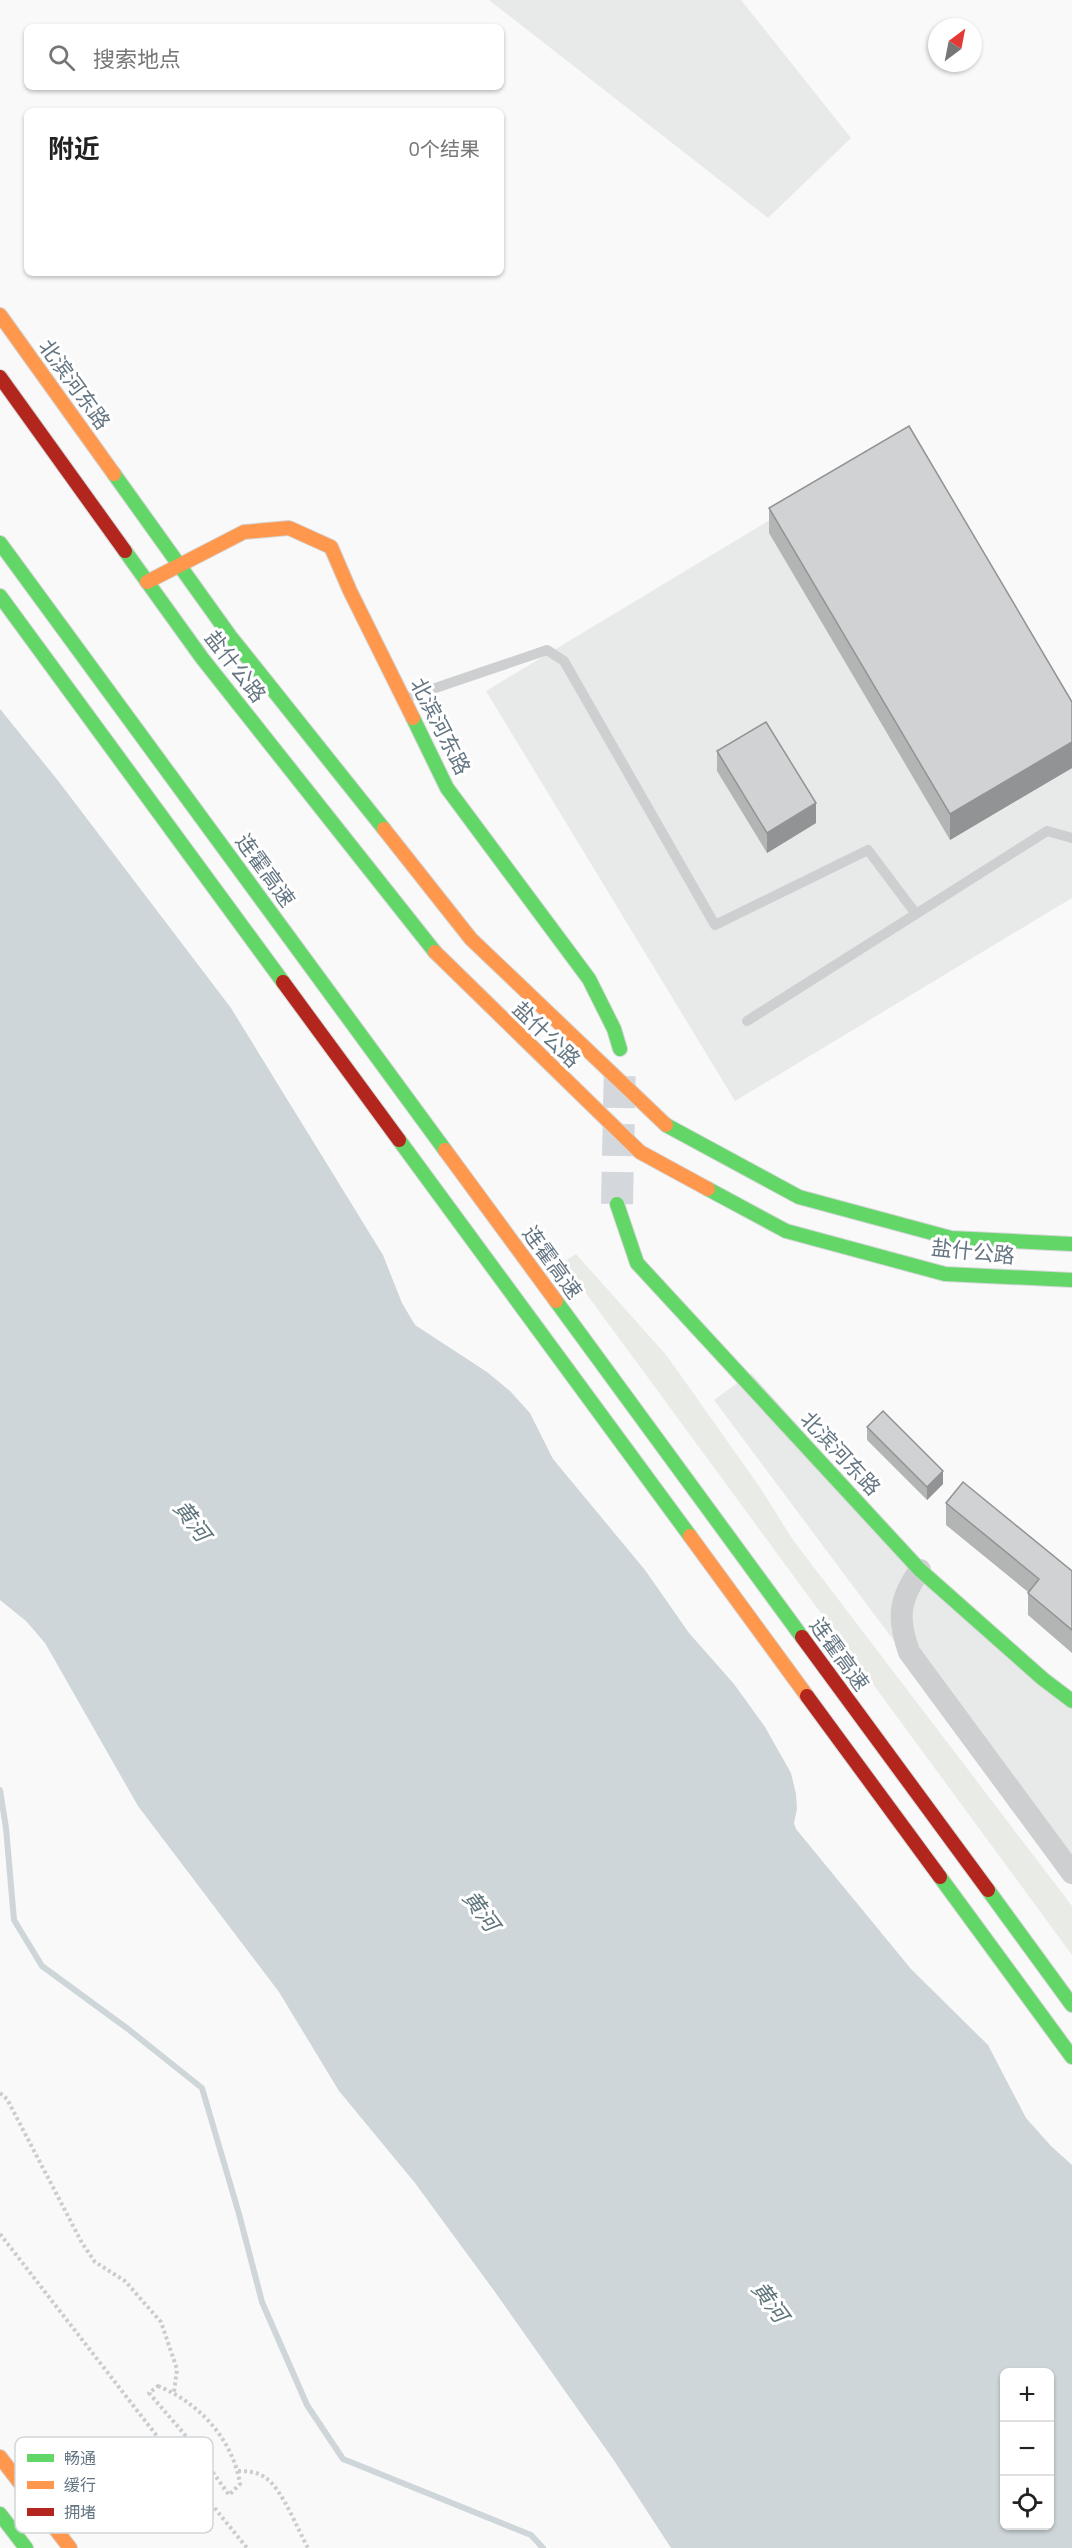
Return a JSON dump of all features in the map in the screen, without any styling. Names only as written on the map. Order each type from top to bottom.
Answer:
[{"type":"main road","name":"北滨河东路","points":[[0,315],[179,565]]},
{"type":"main road","points":[[0,377],[147,582]]},
{"type":"main road","name":"北滨河东路","points":[[147,582],[244,532],[290,528],[331,547],[350,591],[447,788],[590,979],[614,1029],[620,1049]]},
{"type":"main road","name":"连霍高速","points":[[0,543],[1072,2005]]},
{"type":"main road","name":"盐什公路","points":[[179,565],[230,636],[471,939],[661,1122],[800,1197],[951,1238],[1072,1244]]},
{"type":"main road","name":"盐什公路","points":[[147,582],[202,658],[443,962],[640,1152],[786,1231],[945,1274],[1072,1280]]},
{"type":"main road","points":[[0,596],[1072,2057]]},
{"type":"main road","name":"北滨河东路","points":[[617,1204],[637,1263],[920,1570],[1043,1679],[1072,1701]]},
{"type":"main road","points":[[0,2457],[15,2476]]},
{"type":"main road","points":[[0,2514],[26,2548]]},
{"type":"main road","points":[[58,2533],[70,2548]]},
{"type":"street","points":[[920,1570],[908,1588],[901,1609],[902,1631],[909,1652],[1072,1873]]},
{"type":"lane","points":[[403,699],[547,650],[564,661],[715,925],[868,850],[916,914]]},
{"type":"lane","points":[[747,1021],[1047,831],[1072,838]]},
{"type":"path","points":[[0,2092],[7,2099],[82,2243],[95,2262],[125,2281],[161,2322],[177,2368],[174,2392]]},
{"type":"path","points":[[0,2234],[158,2437]]},
{"type":"path","points":[[187,2437],[149,2393],[158,2386],[174,2392],[193,2404],[214,2427],[238,2471],[240,2484],[229,2495],[213,2473]]},
{"type":"path","points":[[238,2471],[250,2471],[266,2478],[277,2491],[308,2548]]},
{"type":"path","points":[[213,2506],[247,2548]]},
{"type":"shaded area","points":[[489,0],[741,0],[851,138],[768,218]]},
{"type":"shaded area","points":[[906,438],[1072,712],[1072,898],[735,1101],[486,691]]},
{"type":"shaded area","points":[[576,1254],[667,1356],[759,1486],[793,1540],[1072,1906],[1072,1955],[563,1262]]},
{"type":"shaded area","points":[[751,1373],[960,1607],[1072,1701],[1072,1879],[714,1400]]},
{"type":"water","name":"黄河","points":[[0,709],[56,778],[231,1008],[383,1255],[402,1303],[415,1325],[487,1372],[510,1391],[530,1413],[553,1459],[645,1570],[689,1633],[734,1684],[765,1727],[791,1773],[796,1794],[797,1809],[794,1823],[796,1829],[911,1969],[988,2045],[1026,2118],[1072,2165],[1072,2548],[671,2548],[613,2459],[495,2292],[415,2183],[339,2091],[279,1992],[138,1806],[45,1643],[26,1621],[0,1600]]},
{"type":"building","points":[[909,426],[1072,702],[1072,742],[950,814],[769,508]]},
{"type":"building","points":[[766,722],[816,803],[767,833],[717,751]]},
{"type":"building","points":[[883,1411],[943,1471],[927,1487],[867,1427]]},
{"type":"building","points":[[963,1482],[1072,1571],[1072,1630],[1028,1593],[1039,1579],[946,1503]]},
{"type":"waterway","points":[[0,1790],[6,1828],[14,1920],[42,1966],[128,2029],[202,2088],[262,2302],[307,2405],[343,2459],[531,2535],[543,2548]]},
{"type":"tunnel","points":[[617,1204],[620,1062]]},
{"type":"traffic: fast","points":[[114,474],[230,636],[384,829]]},
{"type":"traffic: fast","points":[[0,543],[445,1150]]},
{"type":"traffic: fast","points":[[125,551],[202,658],[435,952]]},
{"type":"traffic: fast","points":[[0,596],[283,982]]},
{"type":"traffic: fast","points":[[413,718],[447,788],[589,979],[614,1029],[620,1049]]},
{"type":"traffic: fast","points":[[666,1125],[799,1197],[951,1238],[1072,1244]]},
{"type":"traffic: fast","points":[[399,1140],[690,1536]]},
{"type":"traffic: fast","points":[[708,1189],[786,1231],[945,1274],[1072,1280]]},
{"type":"traffic: fast","points":[[617,1204],[637,1263],[920,1570],[1043,1679],[1072,1701]]},
{"type":"traffic: fast","points":[[556,1301],[802,1637]]},
{"type":"traffic: fast","points":[[940,1877],[1072,2057]]},
{"type":"traffic: fast","points":[[988,1890],[1072,2005]]},
{"type":"traffic: fast","points":[[0,2514],[26,2548]]},
{"type":"traffic: slow","points":[[0,315],[114,474]]},
{"type":"traffic: slow","points":[[147,582],[244,532],[289,528],[331,547],[350,591],[413,718]]},
{"type":"traffic: slow","points":[[384,829],[471,939],[666,1125]]},
{"type":"traffic: slow","points":[[435,952],[640,1152],[708,1189]]},
{"type":"traffic: slow","points":[[445,1150],[556,1301]]},
{"type":"traffic: slow","points":[[690,1536],[807,1696]]},
{"type":"traffic: slow","points":[[0,2457],[15,2476]]},
{"type":"traffic: slow","points":[[58,2533],[70,2548]]},
{"type":"traffic: jam","points":[[0,377],[125,551]]},
{"type":"traffic: jam","points":[[283,982],[399,1140]]},
{"type":"traffic: jam","points":[[802,1637],[988,1890]]},
{"type":"traffic: jam","points":[[807,1696],[940,1877]]}]
